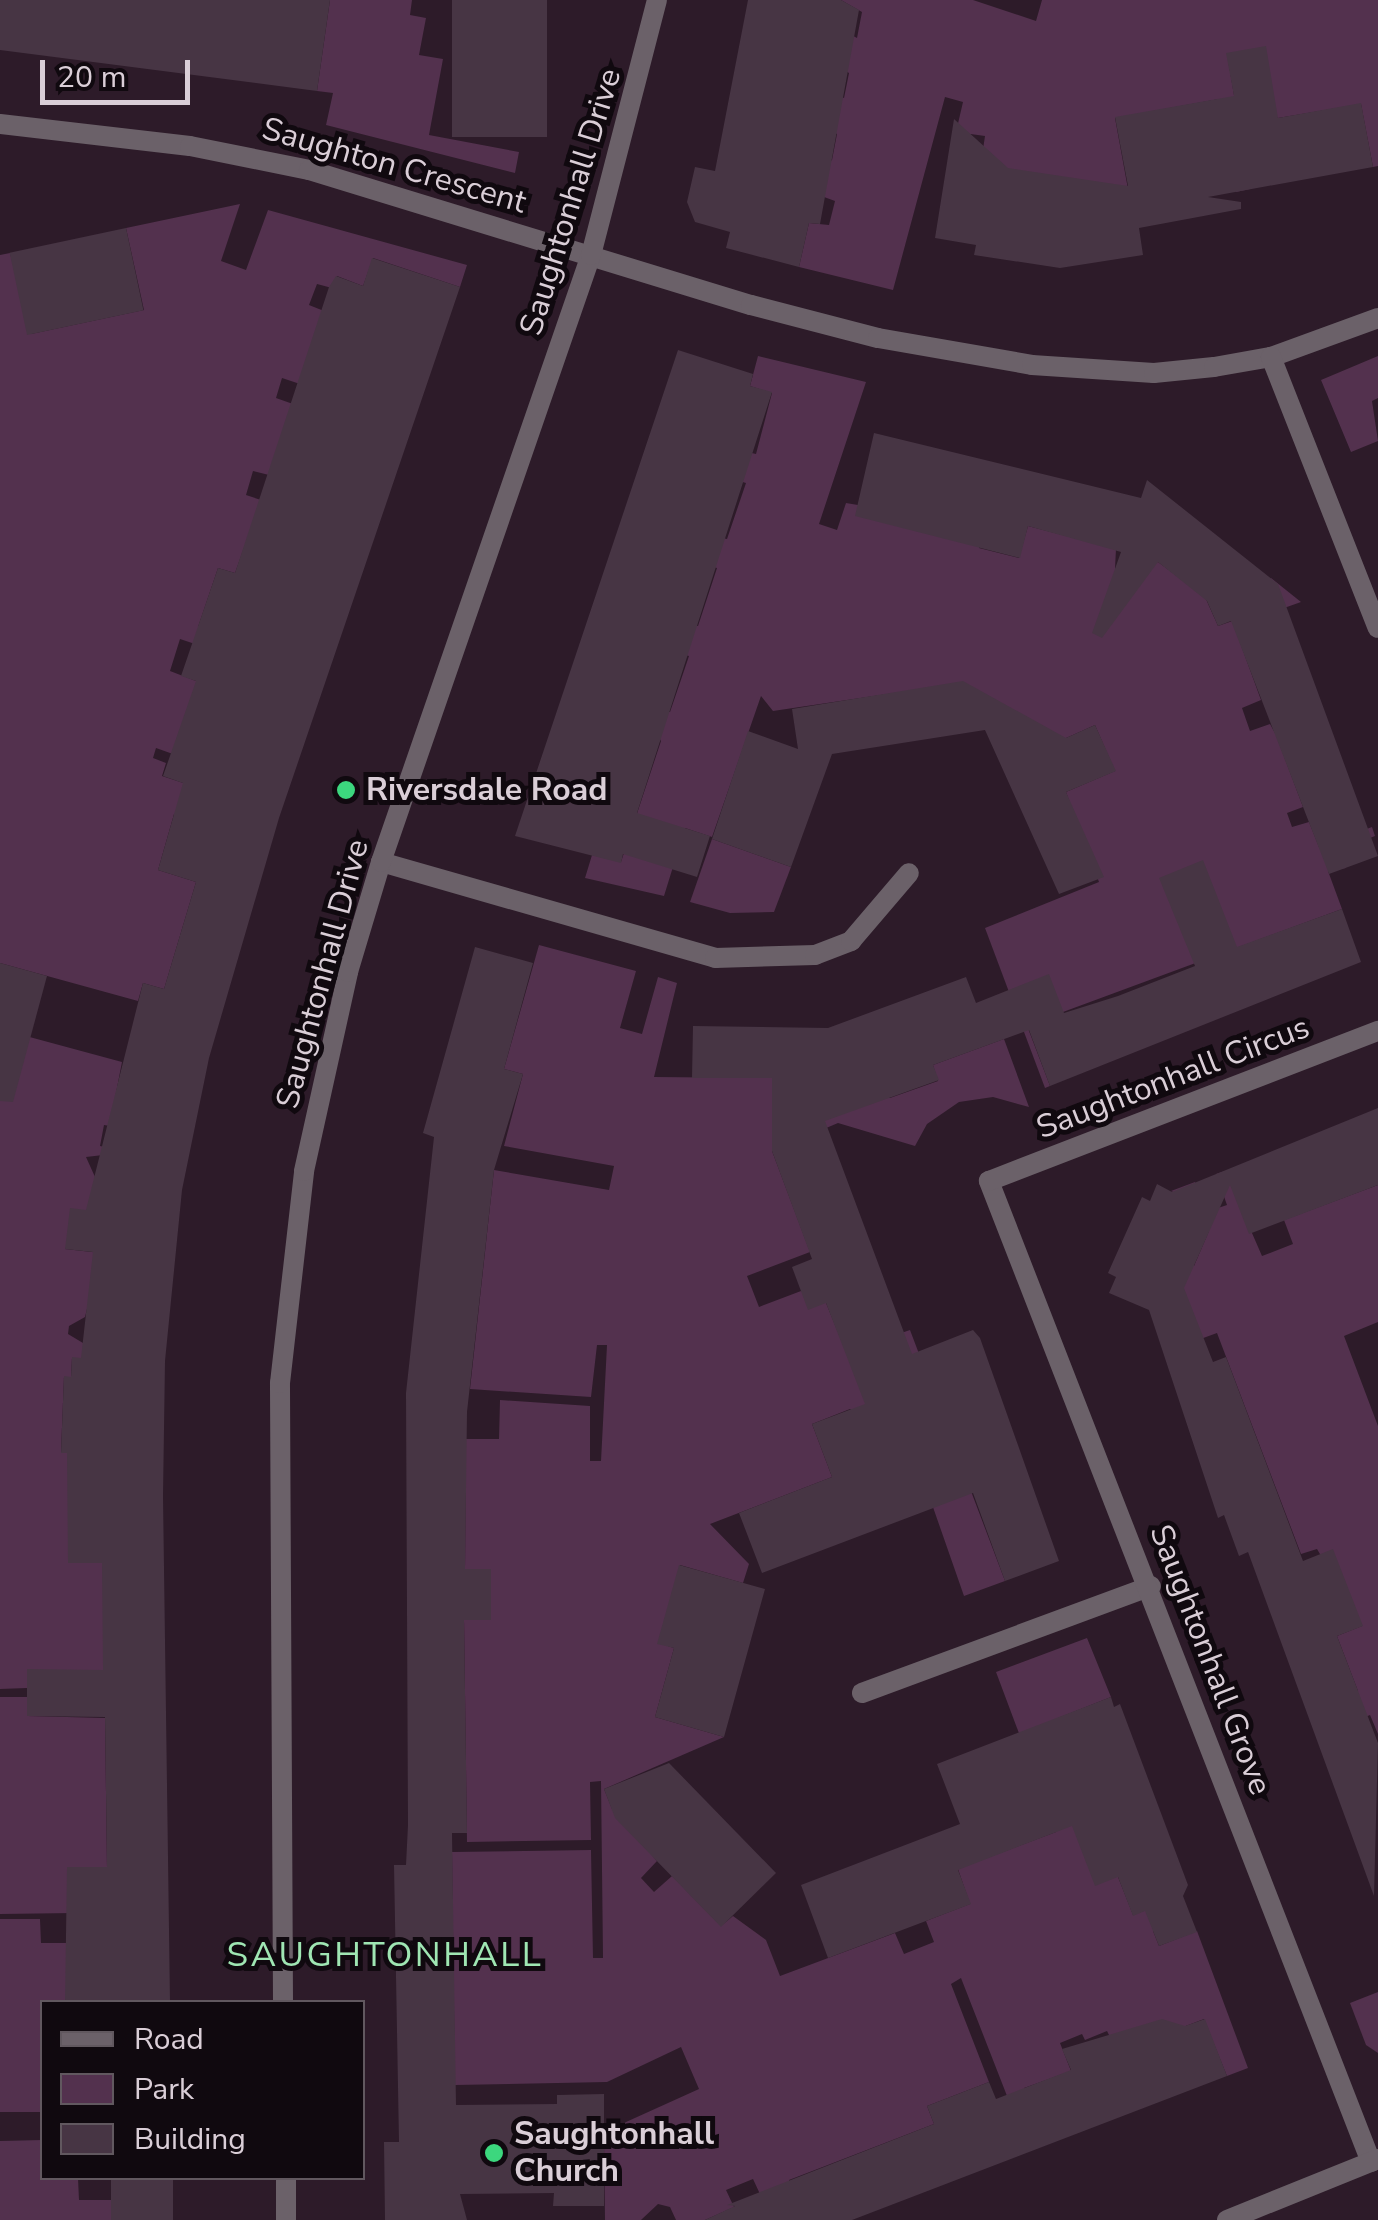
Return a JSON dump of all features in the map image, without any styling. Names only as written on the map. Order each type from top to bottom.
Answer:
[{"type":"street","name":"Saughtonhall Drive","points":[[283,2000],[276,1504],[287,1290],[322,1077],[381,862],[591,255],[657,0]]},
{"type":"street","name":"Saughton Crescent","points":[[0,124],[249,156],[404,196],[591,255]]},
{"type":"street","points":[[591,255],[860,334],[1032,365],[1154,373],[1270,357],[1378,318]]},
{"type":"street","points":[[1270,357],[1378,628]]},
{"type":"street","points":[[381,862],[645,940],[733,958],[815,955],[851,941],[910,874]]},
{"type":"street","name":"Saughtonhall Circus","points":[[989,1181],[1378,1031]]},
{"type":"street","name":"Saughtonhall Grove","points":[[989,1181],[1374,2161]]},
{"type":"street","points":[[862,1692],[1151,1586]]},
{"type":"street","points":[[1227,2220],[1374,2161]]},
{"type":"street","points":[[286,2180],[286,2220]]},
{"type":"green space","points":[[330,0],[412,0],[410,15],[426,18],[419,55],[443,59],[429,135],[519,152],[515,173],[326,125],[333,93],[317,91]]},
{"type":"green space","points":[[841,0],[973,0],[1036,21],[1042,0],[1378,0],[1378,166],[1373,167],[1361,104],[1278,118],[1227,54],[1250,189],[1236,192],[1219,99],[1115,118],[1132,211],[978,183],[985,136],[956,132],[963,102],[945,97],[893,290],[799,267],[809,223],[829,225],[835,201],[794,186],[832,160],[837,134],[809,117],[816,83],[844,98],[849,73],[821,57],[828,22],[857,38],[862,12]]},
{"type":"green space","points":[[240,204],[221,261],[246,270],[268,210],[467,265],[460,287],[373,258],[363,286],[337,276],[332,288],[317,284],[309,305],[324,311],[300,384],[282,378],[276,398],[293,404],[269,475],[253,471],[246,495],[261,500],[235,573],[218,568],[198,627],[207,648],[180,639],[170,671],[196,681],[201,764],[156,748],[153,758],[166,763],[162,776],[235,800],[174,814],[158,870],[196,882],[164,989],[143,983],[138,1001],[0,963],[0,255],[10,253],[31,334],[144,310],[126,228]]},
{"type":"green space","points":[[758,356],[866,382],[819,524],[837,530],[846,503],[984,526],[979,548],[1019,558],[1028,526],[1116,549],[1115,569],[1158,562],[1205,597],[1218,626],[1241,618],[1271,578],[1301,602],[1234,626],[1261,700],[1242,708],[1250,731],[1270,724],[1276,735],[1303,807],[1287,813],[1292,827],[1309,822],[1319,847],[1372,827],[1375,836],[1340,850],[1346,868],[1328,871],[1342,909],[1063,1012],[1013,989],[1050,1086],[1045,1088],[985,928],[1099,882],[1066,792],[1115,771],[1095,725],[1046,747],[997,744],[948,685],[773,711],[761,696],[712,837],[685,828],[664,896],[585,878],[592,855],[621,862],[661,741],[642,708],[670,712],[689,656],[662,649],[671,620],[698,626],[717,568],[691,561],[700,533],[727,539],[746,483],[719,475],[729,448],[756,454],[772,393],[750,386]]},
{"type":"green space","points":[[1378,356],[1378,398],[1372,401],[1378,441],[1351,452],[1321,380]]},
{"type":"green space","points":[[712,839],[791,867],[774,912],[730,913],[690,902]]},
{"type":"green space","points":[[539,945],[636,971],[620,1028],[642,1034],[658,977],[677,983],[654,1077],[772,1078],[773,1099],[890,1098],[938,1081],[933,1065],[1004,1039],[1029,1107],[993,1097],[959,1102],[927,1124],[915,1146],[838,1123],[772,1151],[810,1252],[747,1276],[759,1307],[801,1291],[826,1303],[846,1352],[910,1330],[1005,1581],[964,1596],[912,1447],[850,1409],[812,1424],[832,1477],[710,1524],[749,1564],[743,1583],[680,1565],[658,1643],[674,1648],[655,1717],[724,1737],[604,1789],[612,1809],[657,1861],[641,1878],[654,1892],[672,1876],[721,1926],[733,1916],[766,1940],[780,1976],[895,1933],[904,1954],[934,1942],[926,1921],[970,1904],[958,1869],[1056,1832],[996,1672],[1087,1638],[1111,1697],[1058,1718],[1133,1915],[1183,1896],[1153,1931],[1159,1946],[1197,1931],[1248,2068],[1227,2076],[1204,2019],[1162,2035],[1111,2039],[1107,2031],[1085,2040],[1082,2034],[1060,2043],[1071,2071],[1024,2088],[1033,2112],[1016,2119],[961,1978],[951,1984],[989,2082],[927,2106],[934,2124],[789,2180],[804,2220],[772,2220],[753,2179],[726,2190],[734,2207],[705,2220],[676,2220],[670,2207],[658,2204],[641,2220],[605,2220],[604,2140],[626,2122],[699,2089],[681,2047],[607,2082],[455,2085],[452,1852],[591,1850],[593,1958],[603,1958],[601,1781],[590,1782],[591,1840],[467,1842],[464,1620],[491,1620],[491,1570],[465,1569],[466,1439],[499,1439],[500,1400],[590,1406],[590,1461],[601,1461],[607,1345],[597,1345],[591,1397],[470,1389],[494,1170],[609,1190],[614,1166],[504,1146],[523,1074],[504,1069]]},
{"type":"green space","points":[[0,1029],[122,1062],[115,1098],[134,1130],[104,1125],[100,1146],[129,1152],[86,1157],[100,1188],[65,1249],[101,1253],[85,1317],[69,1326],[68,1334],[108,1358],[72,1358],[71,1377],[64,1377],[61,1452],[104,1455],[103,1670],[27,1688],[0,1689]]},
{"type":"green space","points":[[1225,1171],[1262,1256],[1293,1244],[1284,1220],[1378,1185],[1378,1322],[1344,1336],[1378,1426],[1378,1734],[1370,1715],[1324,1734],[1358,1691],[1337,1636],[1362,1626],[1317,1549],[1301,1554],[1217,1333],[1165,1352],[1156,1328],[1175,1258],[1194,1266],[1209,1231],[1198,1203],[1171,1191],[1195,1182],[1206,1212],[1227,1205],[1216,1174]]},
{"type":"green space","points":[[0,1697],[27,1697],[28,1716],[105,1718],[107,1867],[67,1867],[67,1906],[75,1913],[0,1914]]},
{"type":"green space","points":[[0,1919],[40,1919],[41,1943],[76,1943],[65,2000],[40,2000],[40,2112],[0,2112]]},
{"type":"green space","points":[[1378,1992],[1378,2053],[1366,2045],[1350,2003]]},
{"type":"green space","points":[[40,2140],[40,2180],[78,2180],[79,2200],[111,2200],[112,2220],[0,2220],[0,2141]]},
{"type":"building","points":[[0,0],[330,0],[317,91],[0,50]]},
{"type":"building","points":[[452,0],[547,0],[547,137],[452,137]]},
{"type":"building","points":[[748,0],[841,0],[859,10],[820,224],[809,223],[799,267],[726,248],[730,232],[695,222],[687,202],[695,167],[715,171]]},
{"type":"building","points":[[1266,46],[1278,118],[1361,103],[1373,167],[1208,197],[1241,202],[1241,209],[1139,228],[1143,255],[1060,268],[974,255],[976,245],[935,238],[954,119],[1008,168],[1128,186],[1115,117],[1234,96],[1226,53]]},
{"type":"building","points":[[126,228],[143,310],[27,335],[10,253]]},
{"type":"building","points":[[372,258],[460,287],[279,818],[209,1058],[182,1190],[165,1361],[163,1496],[170,2000],[65,2000],[67,1867],[107,1867],[105,1717],[27,1716],[27,1669],[103,1670],[102,1563],[68,1563],[67,1453],[61,1453],[64,1376],[71,1377],[72,1357],[81,1358],[93,1252],[65,1249],[70,1208],[86,1210],[143,983],[164,989],[196,882],[158,870],[183,783],[163,776],[196,681],[181,676],[218,568],[235,573],[329,287],[336,276],[363,286]]},
{"type":"building","points":[[678,350],[753,374],[750,386],[772,392],[637,813],[710,836],[697,877],[623,854],[621,863],[515,836]]},
{"type":"building","points":[[874,433],[1141,498],[1147,480],[1278,584],[1378,856],[1329,874],[1231,621],[1218,626],[1207,601],[1158,562],[1102,638],[1092,633],[1121,552],[1028,526],[1020,558],[855,516]]},
{"type":"building","points":[[963,681],[1066,738],[1095,725],[1116,771],[1066,792],[1104,877],[1059,894],[985,730],[832,754],[791,867],[712,839],[748,731],[798,749],[792,709]]},
{"type":"building","points":[[1203,860],[1237,947],[1342,909],[1361,962],[1050,1086],[1029,1030],[933,1065],[939,1080],[825,1121],[912,1354],[973,1330],[980,1338],[1059,1561],[1005,1581],[973,1493],[762,1573],[739,1513],[832,1477],[812,1424],[865,1404],[826,1303],[808,1310],[792,1267],[812,1259],[772,1151],[772,1078],[692,1078],[693,1026],[828,1028],[966,977],[976,1003],[1049,974],[1064,1013],[1118,996],[1195,966],[1159,878]]},
{"type":"building","points":[[475,947],[533,963],[504,1069],[523,1074],[494,1170],[467,1412],[465,1569],[491,1569],[491,1620],[464,1620],[467,1833],[452,1833],[456,2105],[557,2104],[557,2095],[604,2094],[604,2206],[553,2206],[554,2193],[460,2194],[467,2220],[385,2220],[384,2142],[399,2142],[394,1865],[406,1865],[408,1825],[406,1393],[434,1137],[423,1133]]},
{"type":"building","points":[[0,963],[47,976],[13,1102],[0,1101]]},
{"type":"building","points":[[1378,1108],[1378,1185],[1249,1234],[1230,1185],[1184,1288],[1213,1362],[1226,1357],[1303,1561],[1333,1549],[1363,1626],[1337,1636],[1378,1743],[1374,1896],[1248,1552],[1239,1556],[1224,1515],[1218,1518],[1149,1310],[1109,1293],[1116,1277],[1108,1273],[1142,1197],[1150,1201],[1157,1184],[1172,1192]]},
{"type":"building","points":[[679,1565],[765,1589],[724,1737],[655,1717],[674,1648],[657,1644]]},
{"type":"building","points":[[1111,1697],[1114,1707],[1120,1704],[1188,1885],[1183,1896],[1197,1932],[1159,1946],[1145,1911],[1133,1916],[1118,1877],[1095,1886],[1072,1826],[958,1870],[971,1904],[828,1958],[801,1885],[960,1824],[937,1764]]},
{"type":"building","points":[[669,1763],[776,1873],[721,1927],[615,1818],[604,1789]]},
{"type":"building","points":[[1162,2019],[1185,2026],[1205,2019],[1227,2076],[852,2220],[705,2220],[735,2206],[727,2205],[934,2124],[927,2106],[989,2082],[996,2099],[1071,2070],[1062,2049]]},
{"type":"building","points":[[111,2180],[173,2180],[173,2220],[111,2220]]},
{"type":"place","name":"Riversdale Road","points":[[346,790]]},
{"type":"place","name":"Saughtonhall Church","points":[[494,2153]]},
{"type":"district","name":"SAUGHTONHALL","points":[[385,1955]]}]
